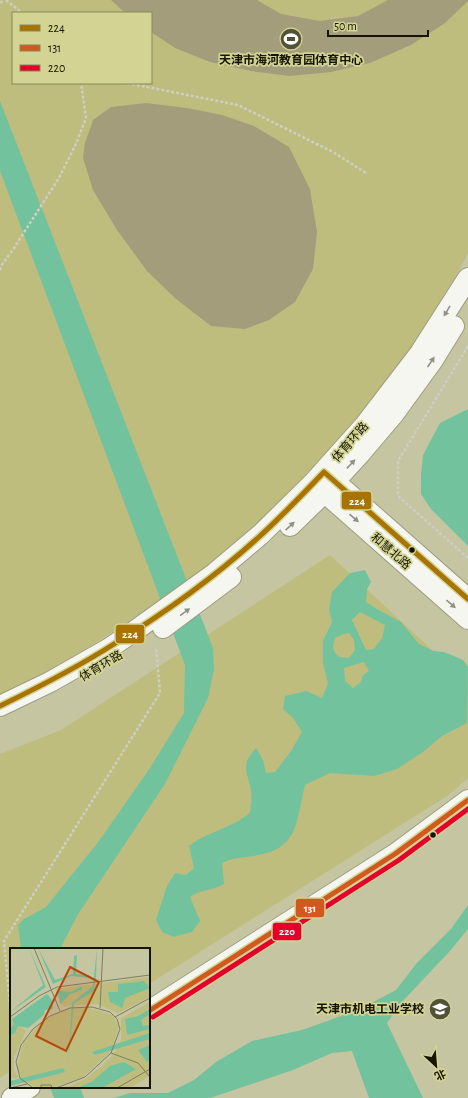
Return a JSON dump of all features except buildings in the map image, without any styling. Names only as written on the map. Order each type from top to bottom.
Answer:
[{"type":"main road","name":"体育环路","points":[[324,482],[364,426],[400,381],[440,324],[468,278]]},
{"type":"main road","name":"体育环路","points":[[0,718],[90,673],[204,590],[260,535],[359,455],[397,409],[433,360],[468,304]]},
{"type":"main road","name":"和慧北路","points":[[324,482],[468,599]]},
{"type":"main road","name":"和慧北路","points":[[324,482],[468,619]]},
{"type":"main road","name":"体育环路","points":[[0,706],[50,682],[127,636],[160,621]]},
{"type":"main road","points":[[150,1010],[395,854],[468,800]]},
{"type":"main road","points":[[150,1019],[368,882],[438,834],[468,810]]},
{"type":"main road","points":[[24,1094],[42,1088]]},
{"type":"path","points":[[0,3],[5,0],[21,12]]},
{"type":"path","points":[[0,270],[0,265],[14,248],[59,178],[75,146],[86,118],[81,84]]},
{"type":"path","points":[[132,84],[238,105],[333,152],[366,173]]},
{"type":"path","points":[[468,346],[398,461],[398,496],[468,558]]},
{"type":"path","points":[[10,1006],[4,941],[160,693],[156,647]]},
{"type":"shaded area","points":[[0,0],[468,0],[468,253],[442,302],[396,372],[355,421],[281,503],[203,571],[94,644],[32,682],[0,696]]},
{"type":"shaded area","points":[[0,101],[213,648],[214,669],[208,698],[165,784],[77,916],[61,948],[21,948],[18,925],[24,919],[46,907],[99,841],[150,768],[184,713],[185,665],[0,171]]},
{"type":"shaded area","points":[[468,409],[468,546],[431,509],[421,494],[421,475],[423,455],[440,423]]},
{"type":"shaded area","points":[[330,555],[433,651],[468,678],[468,778],[447,796],[150,983],[150,948],[10,948],[10,1072],[0,1078],[0,754],[61,730]]},
{"type":"shaded area","points":[[365,570],[371,582],[367,589],[366,602],[401,622],[419,644],[433,651],[444,652],[463,660],[468,667],[467,723],[442,736],[423,752],[397,769],[374,776],[330,773],[305,785],[297,820],[289,839],[282,846],[272,851],[222,863],[224,884],[194,894],[190,897],[200,921],[192,932],[174,937],[162,932],[156,920],[167,886],[175,873],[186,875],[194,868],[189,846],[199,839],[237,822],[250,813],[251,790],[246,764],[251,754],[256,748],[263,760],[266,773],[275,772],[291,751],[302,732],[293,718],[283,709],[285,696],[306,691],[322,698],[328,683],[323,663],[323,641],[332,622],[329,609],[332,592],[350,573]],"holes":[[[360,612],[385,625],[382,638],[374,649],[366,650],[352,620]],[[349,633],[354,640],[355,650],[349,658],[340,657],[335,653],[333,647],[335,638]],[[364,662],[369,671],[363,675],[361,682],[353,688],[345,681],[344,668]]]},
{"type":"shaded area","points":[[468,905],[468,929],[450,951],[400,1004],[387,1023],[423,1098],[369,1098],[352,1051],[332,1053],[293,1070],[210,1098],[114,1098],[130,1093],[168,1093],[194,1080],[216,1062],[252,1041],[302,1030],[358,1010],[396,990],[416,964],[451,929]]},
{"type":"shaded area","points":[[50,1088],[80,1088],[84,1098],[54,1098]]},
{"type":"transit line","name":"224","points":[[0,706],[29,692],[100,652],[133,632],[189,593],[226,565],[260,536],[324,472],[468,599]]},
{"type":"transit line","name":"131","points":[[150,1010],[395,854],[468,800]]},
{"type":"transit line","name":"220","points":[[153,1017],[399,860],[468,809]]},
{"type":"place","name":"天津市海河教育园体育中心","points":[[291,39]]},
{"type":"place","name":"天津市机电工业学校","points":[[440,1009]]}]
